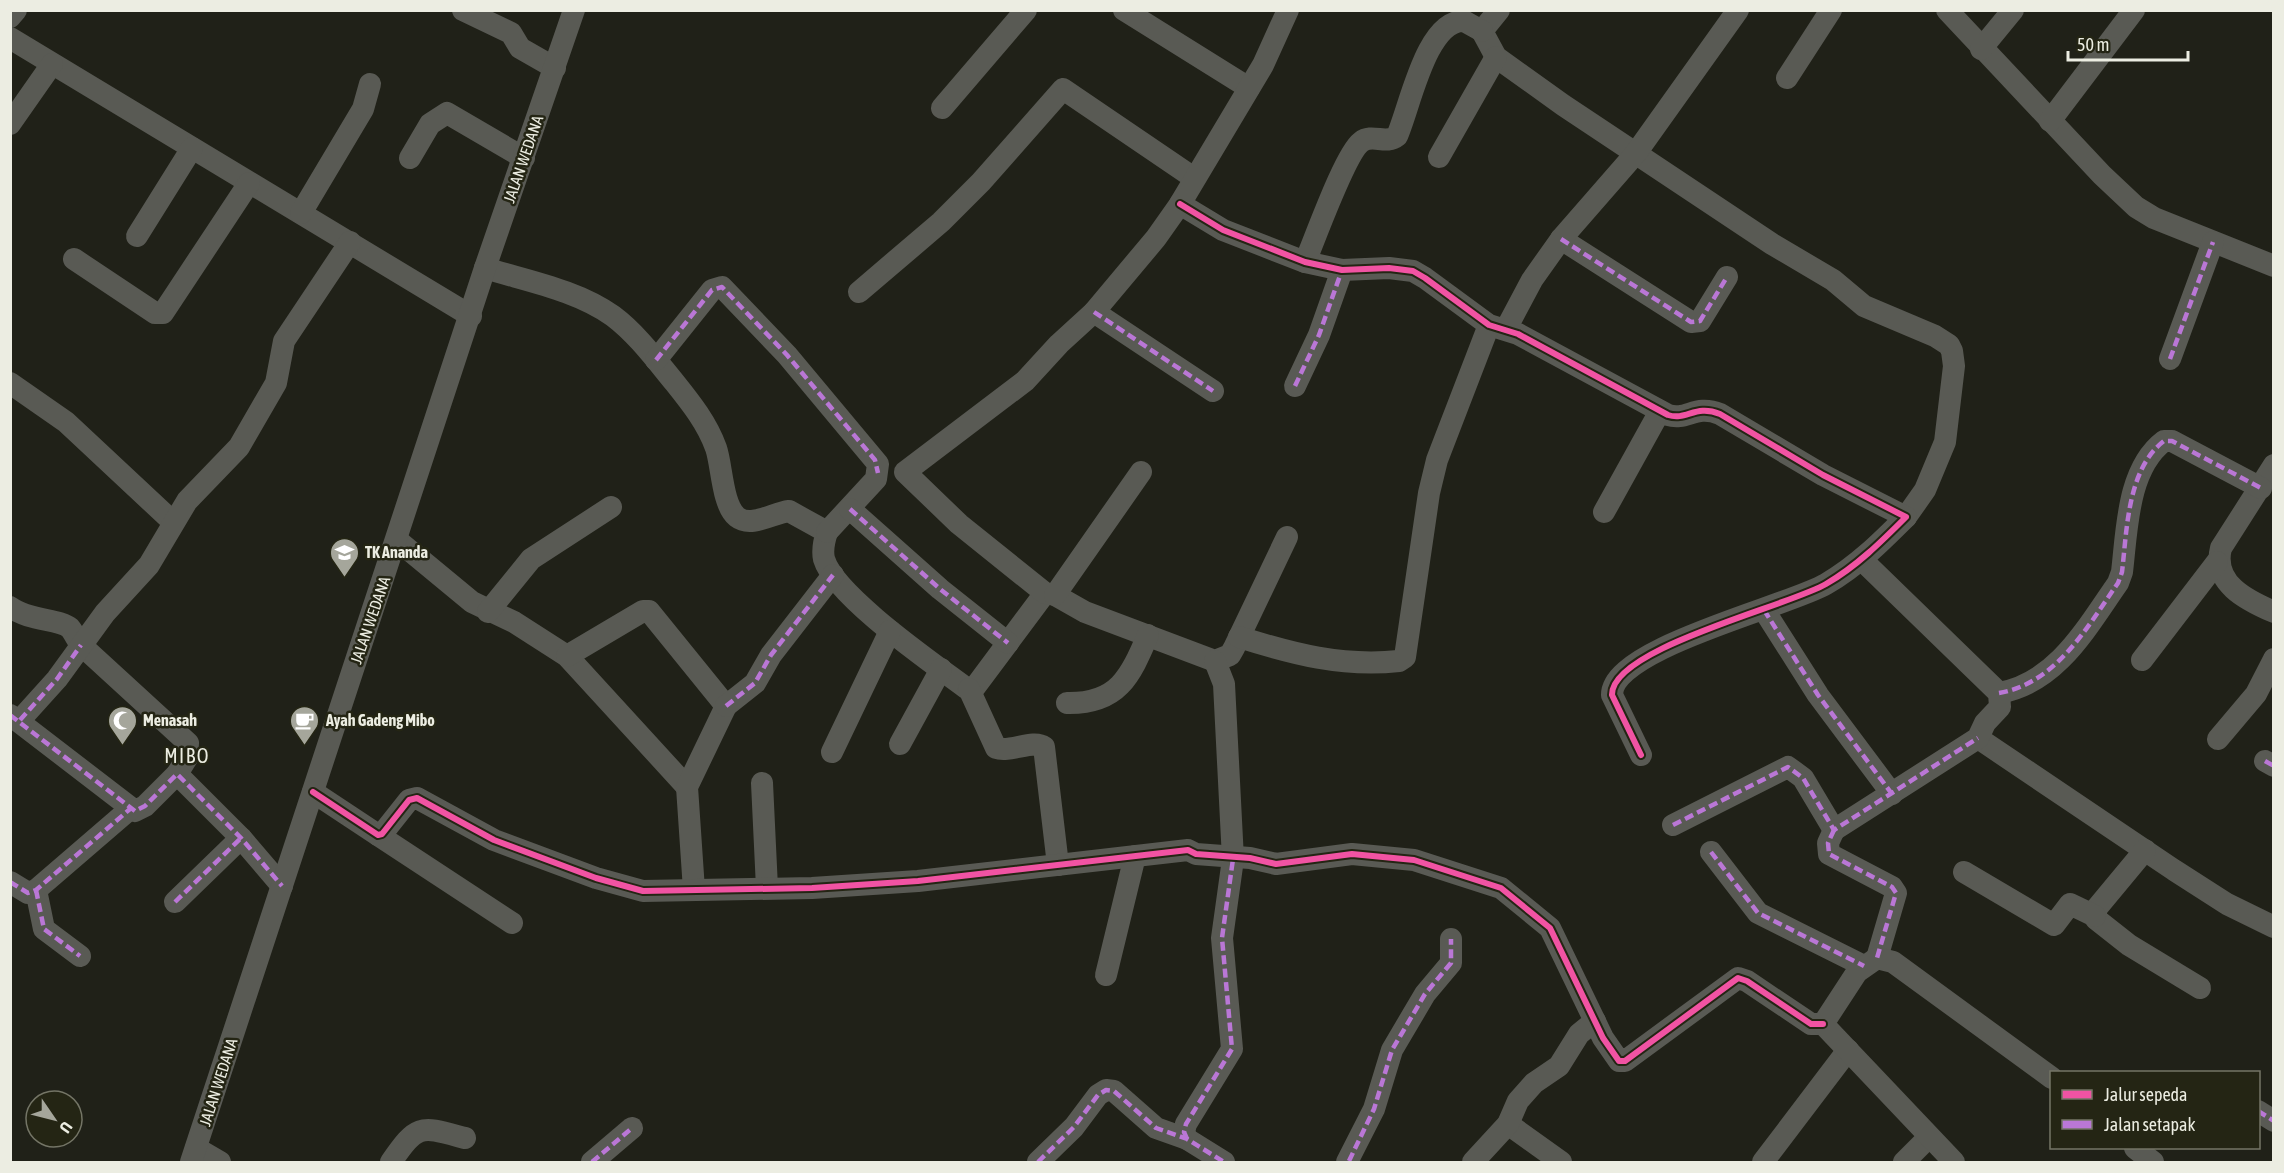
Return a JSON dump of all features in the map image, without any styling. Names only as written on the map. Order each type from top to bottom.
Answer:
[{"type":"street","points":[[10,18],[16,10]]},
{"type":"street","points":[[463,10],[512,33],[520,48],[555,68]]},
{"type":"street","name":"JALAN WEDANA","points":[[193,1155],[485,268],[574,10]]},
{"type":"street","points":[[942,108],[1026,10]]},
{"type":"street","points":[[1124,10],[1249,88]]},
{"type":"street","points":[[906,475],[909,466],[1025,381],[1059,344],[1095,312],[1156,238],[1180,204],[1249,88],[1275,41],[1288,10]]},
{"type":"street","points":[[1482,31],[1499,10]]},
{"type":"street","points":[[1239,638],[1306,658],[1354,664],[1399,661],[1405,657],[1429,493],[1437,460],[1498,327],[1561,239],[1636,153],[1738,10]]},
{"type":"street","points":[[1787,78],[1831,10]]},
{"type":"street","points":[[1947,10],[2050,121],[2136,207],[2154,218],[2274,266]]},
{"type":"street","points":[[1982,48],[2013,10]]},
{"type":"street","points":[[2050,121],[2134,10]]},
{"type":"street","points":[[1305,262],[1345,169],[1359,143],[1369,139],[1390,140],[1397,136],[1422,68],[1440,30],[1449,24],[1464,21],[1482,31],[1496,57],[1772,244],[1833,280],[1864,306],[1935,336],[1948,345],[1952,351],[1954,366],[1945,442],[1925,490],[1906,517],[1862,560],[1813,591],[1688,635],[1652,655],[1617,679],[1612,694],[1641,755]]},
{"type":"street","points":[[10,38],[471,316]]},
{"type":"street","points":[[1439,157],[1496,57]]},
{"type":"street","points":[[10,124],[52,64]]},
{"type":"street","points":[[301,213],[363,109],[370,84]]},
{"type":"street","points":[[859,292],[941,222],[981,182],[1063,89],[1194,178]]},
{"type":"street","points":[[410,158],[430,124],[447,112],[524,158]]},
{"type":"street","points":[[137,236],[192,148]]},
{"type":"street","points":[[75,259],[155,313],[163,314],[249,183]]},
{"type":"street","points":[[1180,204],[1223,230],[1305,262],[1342,270],[1389,268],[1413,271],[1498,327],[1660,411],[1673,417],[1704,409],[1719,414],[1823,475],[1906,517]]},
{"type":"street","points":[[1561,239],[1691,322],[1700,321],[1727,277]]},
{"type":"street","points":[[10,607],[24,616],[66,626],[81,645],[188,743],[187,758],[177,774],[141,808],[135,811],[130,809],[15,717],[57,679],[81,645],[148,565],[187,501],[222,467],[243,440],[276,383],[284,341],[350,242]]},
{"type":"street","points":[[2170,359],[2213,242]]},
{"type":"street","points":[[485,268],[568,294],[598,307],[622,323],[656,360],[708,428],[716,449],[729,504],[735,515],[750,521],[789,511],[827,532]]},
{"type":"street","points":[[1295,386],[1319,335],[1342,270]]},
{"type":"street","points":[[656,360],[712,290],[722,287],[787,355],[875,460],[878,473]]},
{"type":"street","points":[[1095,312],[1213,391]]},
{"type":"street","points":[[10,383],[66,422],[173,522]]},
{"type":"street","points":[[1604,512],[1660,411]]},
{"type":"street","points":[[1999,693],[2026,686],[2059,661],[2118,583],[2122,572],[2132,492],[2155,447],[2164,441],[2172,441],[2260,488]]},
{"type":"street","points":[[2142,660],[2217,562],[2221,548],[2274,465]]},
{"type":"street","points":[[969,688],[975,687],[1008,643],[1050,594],[1141,472]]},
{"type":"street","points":[[878,473],[906,475],[959,524],[1050,594],[1085,612],[1215,661],[1230,655],[1287,537]]},
{"type":"street","points":[[878,473],[850,509],[827,532],[824,559],[833,575],[890,631],[969,688],[996,748],[1013,750],[1037,744],[1044,747],[1058,865]]},
{"type":"street","points":[[488,612],[531,560],[611,507]]},
{"type":"street","points":[[850,509],[940,589],[1008,643]]},
{"type":"street","points":[[397,540],[465,598],[488,612],[514,622],[567,656],[687,787]]},
{"type":"street","points":[[1823,1024],[1871,962],[1896,893],[1892,887],[1831,856],[1828,843],[1834,830],[1978,738],[1985,723],[2000,707],[1999,693],[1862,560]]},
{"type":"street","points":[[2217,562],[2222,577],[2231,586],[2254,604],[2274,612]]},
{"type":"street","points":[[694,890],[687,787],[726,706],[755,683],[771,655],[833,575]]},
{"type":"street","points":[[1764,610],[1818,695],[1892,794]]},
{"type":"street","points":[[567,656],[643,611],[650,611],[726,706]]},
{"type":"street","points":[[832,752],[890,631]]},
{"type":"street","points":[[1066,703],[1096,701],[1114,691],[1132,671],[1148,635]]},
{"type":"street","points":[[2218,739],[2261,687],[2274,659]]},
{"type":"street","points":[[1187,1138],[1184,1132],[1186,1124],[1232,1049],[1222,938],[1233,859],[1224,684],[1215,661]]},
{"type":"street","points":[[900,744],[941,669]]},
{"type":"street","points":[[1978,738],[2073,805],[2227,904],[2274,927]]},
{"type":"street","points":[[1672,825],[1788,767],[1803,778],[1834,830]]},
{"type":"street","points":[[177,774],[241,838],[282,886]]},
{"type":"street","points":[[762,783],[767,888]]},
{"type":"street","points":[[313,792],[512,923]]},
{"type":"street","points":[[378,835],[382,834],[409,800],[417,798],[494,840],[596,878],[637,890],[767,888],[918,881],[1188,850],[1196,855],[1287,864],[1331,854],[1393,856],[1501,888],[1537,915],[1550,928],[1616,1060],[1621,1062],[1738,978],[1747,981],[1812,1024],[1823,1024],[1954,1162]]},
{"type":"street","points":[[10,882],[28,892],[36,890],[130,809]]},
{"type":"street","points":[[175,902],[241,838]]},
{"type":"street","points":[[2095,916],[2096,909],[2145,850]]},
{"type":"street","points":[[1711,852],[1758,913],[1871,962],[1885,958],[2050,1077]]},
{"type":"street","points":[[1106,975],[1135,856]]},
{"type":"street","points":[[1964,872],[2054,925],[2070,904],[2095,916],[2129,945],[2200,988]]},
{"type":"street","points":[[36,890],[44,929],[80,956]]},
{"type":"street","points":[[1349,1162],[1374,1109],[1392,1050],[1425,994],[1451,963],[1452,939]]},
{"type":"street","points":[[1473,1162],[1508,1124],[1518,1101],[1534,1083],[1559,1066],[1579,1034],[1595,1021]]},
{"type":"street","points":[[1763,1162],[1848,1050]]},
{"type":"street","points":[[1038,1162],[1074,1127],[1098,1095],[1106,1090],[1114,1091],[1156,1128],[1187,1138],[1224,1162]]},
{"type":"street","points":[[2260,1112],[2274,1121]]},
{"type":"street","points":[[1508,1124],[1562,1162]]},
{"type":"street","points":[[592,1162],[632,1128]]},
{"type":"street","points":[[391,1162],[411,1134],[420,1130],[465,1138]]},
{"type":"street","points":[[1904,1162],[1929,1137]]},
{"type":"street","points":[[2136,1149],[2153,1162]]},
{"type":"street","points":[[193,1155],[220,1162]]},
{"type":"marked path","points":[[1561,239],[1691,322],[1700,321],[1727,277]]},
{"type":"marked path","points":[[2170,359],[2213,242]]},
{"type":"marked path","points":[[1295,386],[1319,335],[1342,270]]},
{"type":"marked path","points":[[656,360],[712,290],[722,287],[787,355],[875,460],[878,473]]},
{"type":"marked path","points":[[1094,312],[1213,391]]},
{"type":"marked path","points":[[1999,693],[2038,678],[2054,665],[2082,635],[2118,583],[2122,572],[2128,520],[2136,484],[2152,453],[2164,441],[2172,441],[2261,488]]},
{"type":"marked path","points":[[850,509],[940,589],[1008,643]]},
{"type":"marked path","points":[[726,706],[755,683],[771,655],[833,575]]},
{"type":"marked path","points":[[1764,610],[1818,695],[1892,794]]},
{"type":"marked path","points":[[20,720],[57,679],[81,645]]},
{"type":"marked path","points":[[10,715],[135,811],[145,806],[177,774],[241,838],[282,886]]},
{"type":"marked path","points":[[1673,825],[1788,767],[1803,778],[1834,830],[1978,738]]},
{"type":"marked path","points":[[2265,761],[2274,766]]},
{"type":"marked path","points":[[10,882],[28,893],[36,890],[130,809]]},
{"type":"marked path","points":[[1834,830],[1828,843],[1829,854],[1892,887],[1896,893],[1877,958]]},
{"type":"marked path","points":[[175,902],[241,838]]},
{"type":"marked path","points":[[1711,852],[1758,913],[1864,966]]},
{"type":"marked path","points":[[1187,1139],[1184,1132],[1186,1124],[1232,1049],[1222,938],[1233,859]]},
{"type":"marked path","points":[[36,890],[44,929],[80,956]]},
{"type":"marked path","points":[[1349,1161],[1374,1109],[1392,1050],[1425,994],[1451,963],[1451,939]]},
{"type":"marked path","points":[[1038,1162],[1074,1127],[1098,1095],[1106,1090],[1114,1091],[1156,1128],[1187,1139],[1224,1162]]},
{"type":"marked path","points":[[2260,1112],[2274,1121]]},
{"type":"marked path","points":[[592,1162],[632,1128]]},
{"type":"cycle path","points":[[1180,204],[1223,230],[1305,262],[1342,270],[1389,268],[1413,271],[1489,325],[1518,334],[1668,415],[1681,416],[1704,411],[1720,414],[1823,475],[1906,517],[1858,561],[1826,584],[1670,645],[1640,661],[1619,678],[1612,695],[1641,755]]},
{"type":"cycle path","points":[[313,792],[378,835],[382,834],[409,800],[417,798],[494,840],[596,878],[643,891],[812,888],[918,881],[1188,850],[1196,854],[1250,858],[1276,864],[1352,854],[1414,860],[1501,888],[1550,928],[1603,1038],[1619,1061],[1625,1061],[1738,978],[1747,981],[1811,1024],[1823,1024]]},
{"type":"place","name":"TK Ananda","points":[[344,578]]},
{"type":"place","name":"Menasah","points":[[122,746]]},
{"type":"place","name":"Ayah Gadeng Mibo","points":[[305,746]]},
{"type":"district","name":"MIBO","points":[[187,756]]}]
